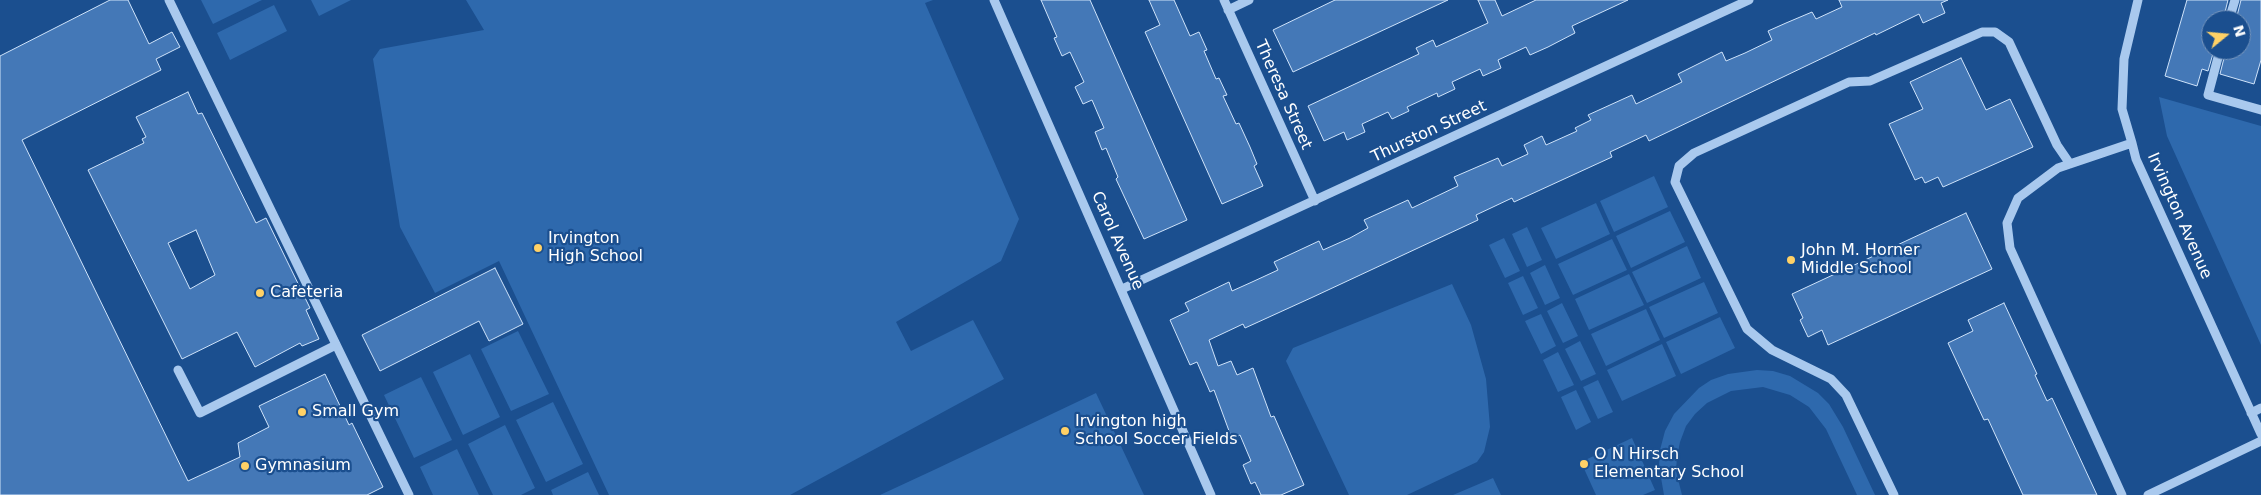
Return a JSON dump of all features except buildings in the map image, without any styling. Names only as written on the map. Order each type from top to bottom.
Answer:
[{"type":"street","points":[[169,0],[409,495]]},
{"type":"street","name":"Carol Avenue","points":[[994,0],[1211,495]]},
{"type":"street","name":"Theresa Street","points":[[1224,0],[1315,201]]},
{"type":"street","points":[[1228,10],[1249,0]]},
{"type":"street","name":"Thurston Street","points":[[1122,289],[1749,0]]},
{"type":"street","name":"Irvington Avenue","points":[[2138,0],[2124,59],[2122,109],[2136,159],[2261,434]]},
{"type":"street","points":[[1894,495],[1846,395],[1831,379],[1772,350],[1747,329],[1675,182],[1679,166],[1694,153],[1849,82],[1870,81],[1982,32],[1996,32],[2009,42],[2057,145],[2070,164]]},
{"type":"street","points":[[2217,60],[2208,95],[2261,110]]},
{"type":"street","points":[[2122,495],[2010,248],[2007,223],[2018,198],[2058,168],[2132,143]]},
{"type":"street","points":[[178,370],[200,413],[336,345]]},
{"type":"street","points":[[2251,412],[2261,408]]},
{"type":"street","points":[[2148,495],[2261,441]]},
{"type":"shaded area","points":[[201,0],[262,0],[213,24]]},
{"type":"shaded area","points":[[311,0],[351,0],[319,16]]},
{"type":"shaded area","points":[[466,0],[933,0],[925,3],[1019,219],[1001,261],[896,322],[911,351],[973,320],[1004,379],[790,495],[609,495],[499,261],[435,293],[400,227],[373,59],[380,49],[484,30]]},
{"type":"shaded area","points":[[274,5],[287,31],[230,60],[217,33]]},
{"type":"shaded area","points":[[2159,97],[2261,126],[2261,345],[2167,136]]},
{"type":"shaded area","points":[[1654,176],[1668,207],[1614,232],[1600,201]]},
{"type":"shaded area","points":[[1596,203],[1610,234],[1556,259],[1541,228]]},
{"type":"shaded area","points":[[1670,211],[1685,242],[1631,268],[1616,236]]},
{"type":"shaded area","points":[[1527,227],[1542,260],[1527,267],[1512,234]]},
{"type":"shaded area","points":[[1504,238],[1520,271],[1505,278],[1489,245]]},
{"type":"shaded area","points":[[1612,239],[1627,270],[1573,295],[1558,264]]},
{"type":"shaded area","points":[[1687,246],[1701,278],[1647,303],[1632,272]]},
{"type":"shaded area","points":[[1545,265],[1560,298],[1545,305],[1530,273]]},
{"type":"shaded area","points":[[1629,274],[1644,305],[1589,330],[1575,299]]},
{"type":"shaded area","points":[[1523,276],[1538,308],[1523,315],[1508,283]]},
{"type":"shaded area","points":[[1704,282],[1718,313],[1664,338],[1649,307]]},
{"type":"shaded area","points":[[1452,284],[1471,325],[1486,379],[1490,427],[1484,452],[1477,462],[1407,495],[1349,495],[1286,361],[1293,348]]},
{"type":"shaded area","points":[[1562,303],[1578,336],[1563,343],[1547,311]]},
{"type":"shaded area","points":[[1646,309],[1660,340],[1606,366],[1591,334]]},
{"type":"shaded area","points":[[1541,314],[1556,346],[1541,354],[1525,321]]},
{"type":"shaded area","points":[[1720,317],[1735,348],[1681,374],[1666,342]]},
{"type":"shaded area","points":[[518,331],[549,394],[511,411],[481,349]]},
{"type":"shaded area","points":[[1580,341],[1596,374],[1581,381],[1565,349]]},
{"type":"shaded area","points":[[1662,344],[1676,376],[1622,401],[1607,370]]},
{"type":"shaded area","points":[[1558,352],[1574,385],[1558,392],[1543,360]]},
{"type":"shaded area","points":[[470,354],[500,417],[463,435],[433,372]]},
{"type":"shaded area","points":[[1757,370],[1773,371],[1790,376],[1818,393],[1829,404],[1843,427],[1875,495],[1857,495],[1826,429],[1809,407],[1790,395],[1763,387],[1731,391],[1707,403],[1695,414],[1686,426],[1677,457],[1676,471],[1682,495],[1664,495],[1659,466],[1660,450],[1665,431],[1674,414],[1699,388],[1711,380],[1728,374]]},
{"type":"shaded area","points":[[421,377],[452,440],[414,458],[384,395]]},
{"type":"shaded area","points":[[1598,380],[1613,412],[1598,419],[1583,387]]},
{"type":"shaded area","points":[[1576,390],[1591,422],[1576,430],[1561,397]]},
{"type":"shaded area","name":"Irvington high School Soccer Fields","points":[[1096,393],[1144,495],[880,495],[936,469]]},
{"type":"shaded area","points":[[553,402],[583,464],[546,482],[516,420]]},
{"type":"shaded area","points":[[505,425],[535,488],[521,495],[493,495],[468,444]]},
{"type":"shaded area","points":[[1632,438],[1655,490],[1643,495],[1596,495],[1581,462]]},
{"type":"shaded area","points":[[457,449],[479,495],[433,495],[420,467]]},
{"type":"shaded area","points":[[588,472],[599,495],[553,495],[551,490]]},
{"type":"shaded area","points":[[1493,478],[1501,495],[1453,495]]},
{"type":"place","name":"Irvington High School","points":[[538,248]]},
{"type":"place","name":"John M. Horner Middle School","points":[[1791,260]]},
{"type":"place","name":"Cafeteria","points":[[260,293]]},
{"type":"place","name":"Small Gym","points":[[302,412]]},
{"type":"place","name":"Irvington high School Soccer Fields","points":[[1065,431]]},
{"type":"place","name":"O N Hirsch Elementary School","points":[[1584,464]]},
{"type":"place","name":"Gymnasium","points":[[245,466]]}]
